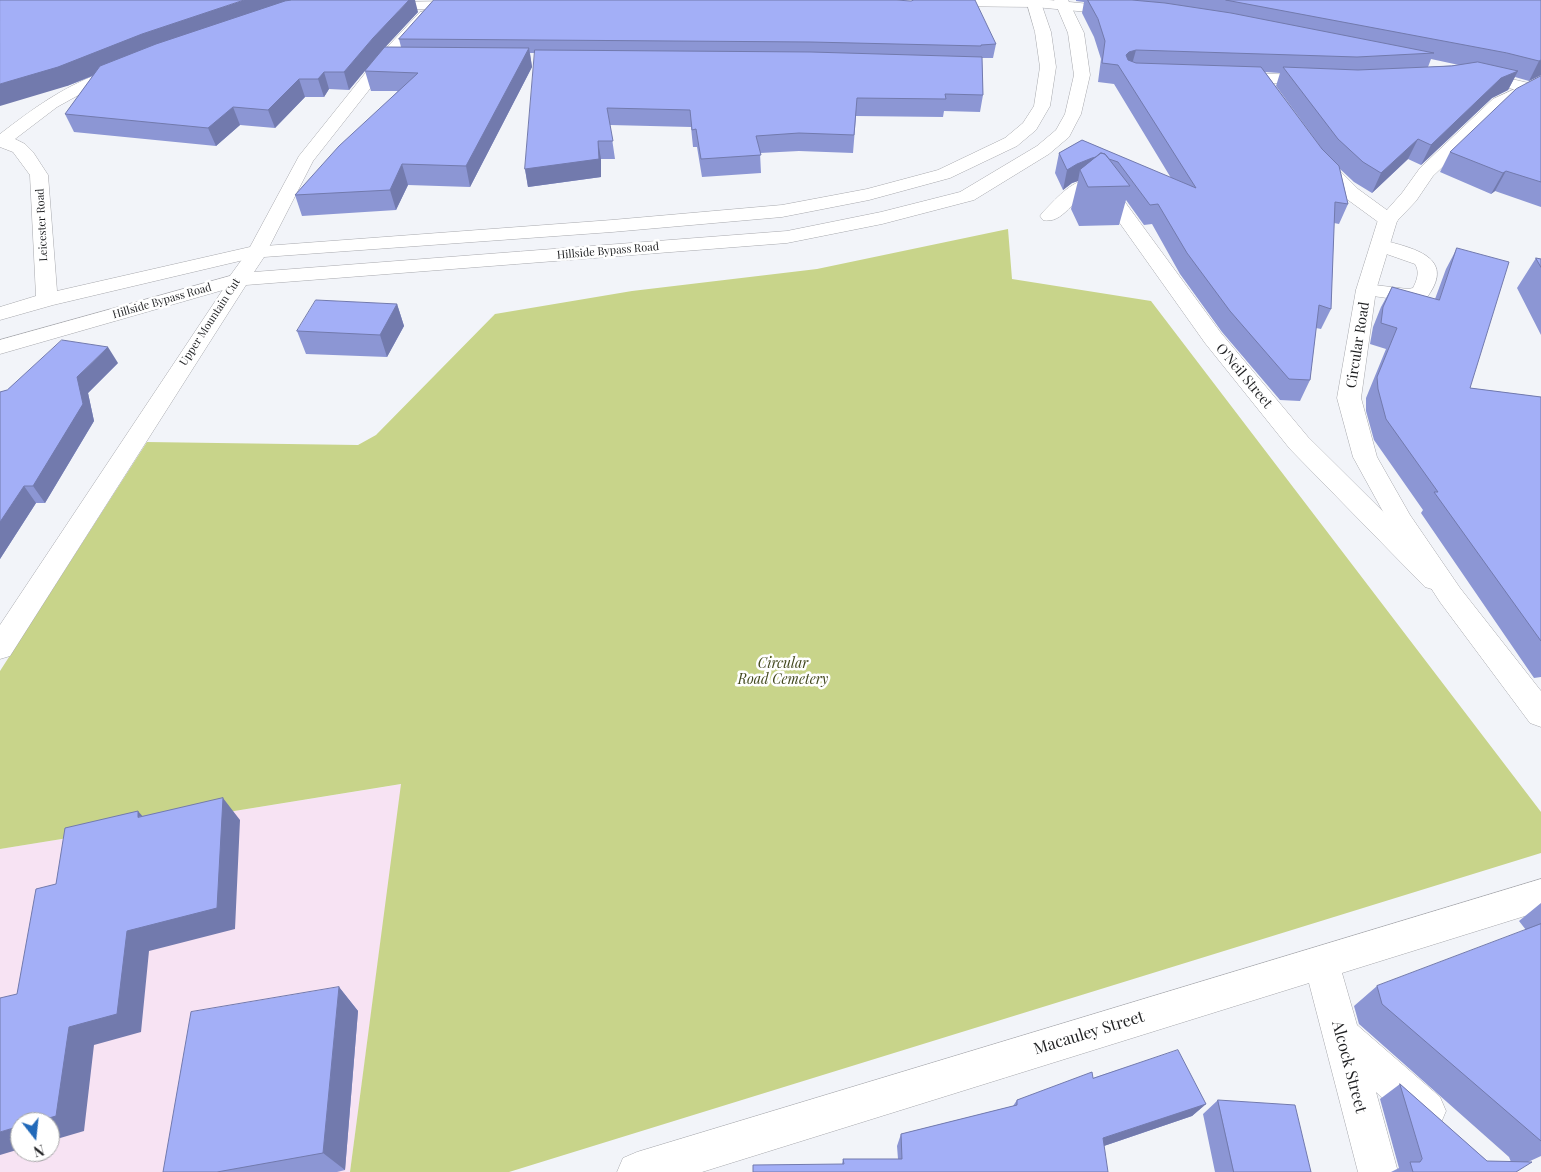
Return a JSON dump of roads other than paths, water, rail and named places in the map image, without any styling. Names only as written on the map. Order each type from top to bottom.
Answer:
[{"type":"main road","points":[[928,2],[1063,3],[1135,12]]},
{"type":"main road","name":"Hillside Bypass Road","points":[[0,314],[47,300],[258,251],[612,226],[782,211],[869,194],[944,174],[1011,142],[1030,126],[1042,106],[1048,68],[1043,32],[1034,2]]},
{"type":"main road","name":"Hillside Bypass Road","points":[[0,347],[237,280],[787,237],[882,218],[967,196],[1043,150],[1063,133],[1073,114],[1082,74],[1076,32],[1063,3]]},
{"type":"main road","points":[[359,6],[480,5]]},
{"type":"main road","name":"Upper Mountain Cut","points":[[0,648],[237,280],[258,251],[305,160],[385,60],[433,6]]},
{"type":"main road","points":[[385,60],[405,60]]},
{"type":"main road","points":[[0,141],[51,102],[87,84],[139,63]]},
{"type":"main road","points":[[1463,74],[1538,87]]},
{"type":"main road","points":[[1215,77],[1332,81]]},
{"type":"main road","points":[[1262,78],[1266,89],[1274,97]]},
{"type":"main road","points":[[1306,143],[1340,183],[1388,220],[1409,198],[1426,172],[1500,103],[1538,87]]},
{"type":"main road","name":"Leicester Road","points":[[0,141],[19,148],[27,156],[39,175],[47,300]]},
{"type":"main road","name":"O'Neil Street","points":[[1050,216],[1078,189],[1091,183],[1098,183],[1104,187],[1213,338],[1299,442],[1450,595]]},
{"type":"main road","name":"Circular Road","points":[[1388,220],[1382,246],[1366,290],[1349,398],[1365,457],[1401,521],[1450,595],[1541,714]]},
{"type":"main road","points":[[1366,290],[1408,295],[1420,292],[1427,281],[1428,269],[1422,260],[1382,246]]},
{"type":"main road","name":"Macauley Street","points":[[637,1172],[1541,895]]},
{"type":"main road","name":"Alcock Street","points":[[1321,962],[1378,1172]]},
{"type":"main road","points":[[1341,1036],[1450,1133]]},
{"type":"park label","name":"Circular Road Cemetery","points":[[783,672]]}]
